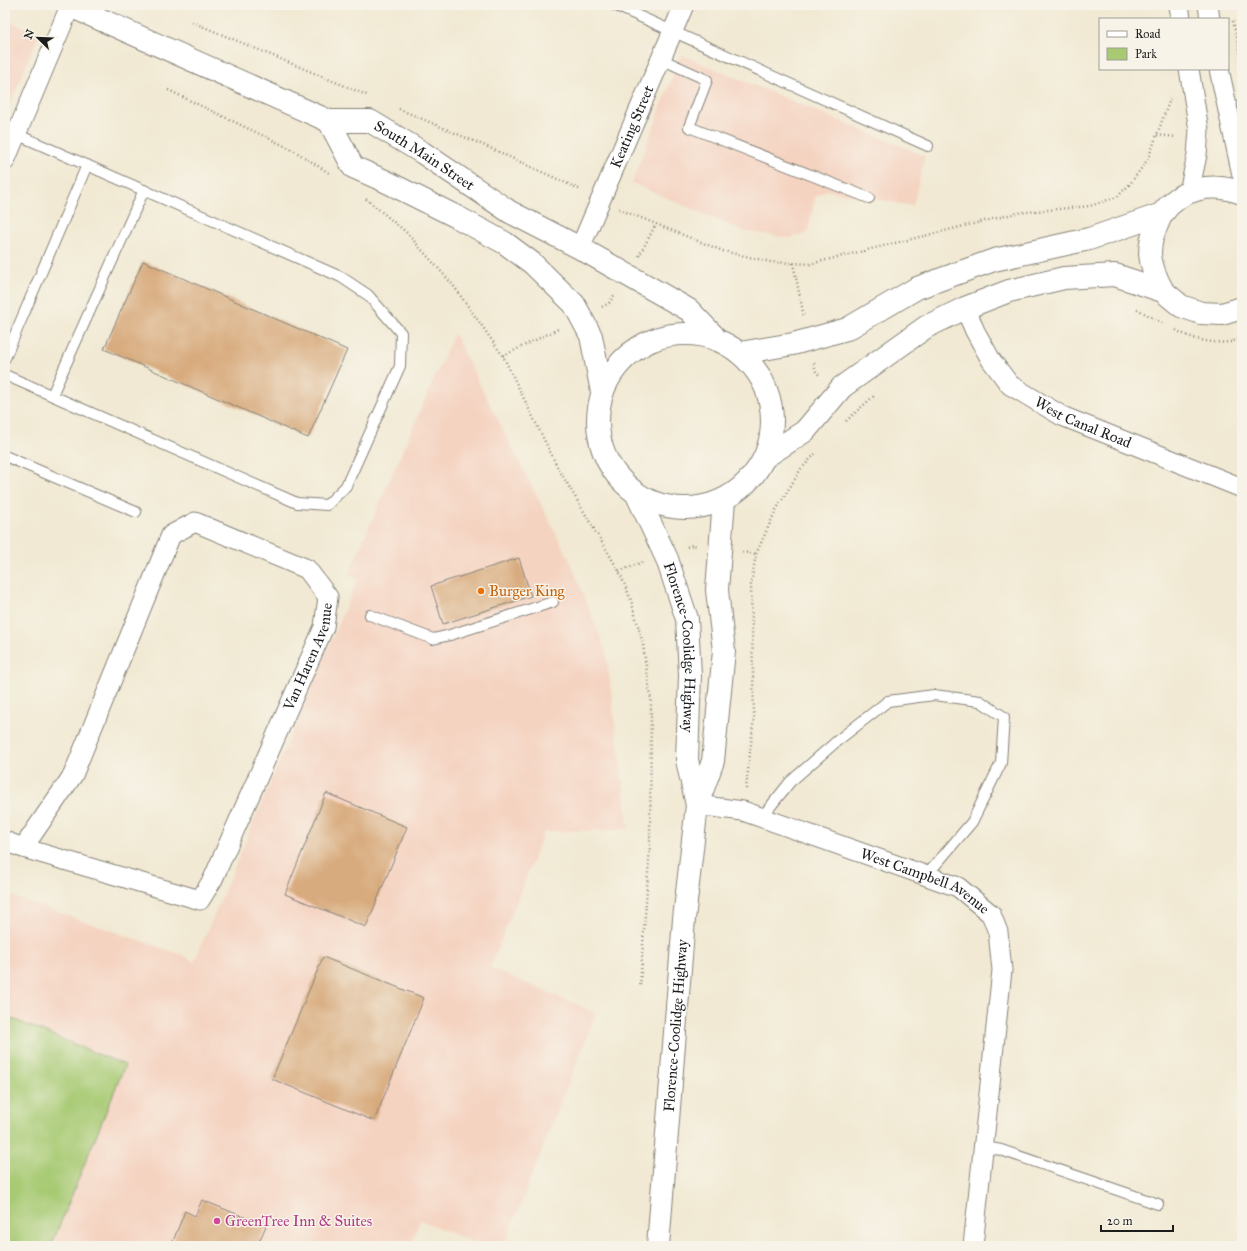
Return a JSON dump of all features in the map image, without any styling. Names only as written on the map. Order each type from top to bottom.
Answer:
[{"type":"main road","name":"South Main Street","points":[[69,5],[329,121],[370,121],[423,153],[510,212],[580,248],[689,310],[714,336]]},
{"type":"main road","points":[[329,121],[353,167],[385,181],[505,242],[532,263],[574,304],[591,336],[602,392]]},
{"type":"main road","points":[[1163,292],[1154,274],[1150,253],[1153,233],[1162,214],[1177,199],[1196,190],[1217,187],[1242,193]]},
{"type":"main road","points":[[740,353],[793,344],[847,329],[917,288],[994,260],[1089,239],[1162,214]]},
{"type":"main road","points":[[765,457],[804,431],[842,387],[926,327],[965,308],[1008,291],[1064,278],[1115,275],[1163,292],[1181,306],[1201,314],[1222,314],[1242,308]]},
{"type":"main road","points":[[693,334],[714,336],[740,353],[759,375],[770,401],[772,429],[765,457],[748,482],[724,500],[695,509],[665,507],[638,495],[624,484],[612,471],[601,446],[597,419],[602,392],[613,371],[628,354],[648,342],[670,335],[693,334]]},
{"type":"main road","name":"Florence-Coolidge Highway","points":[[638,495],[666,559],[687,619],[690,675],[687,760],[697,805]]},
{"type":"main road","name":"Florence-Coolidge Highway","points":[[658,1246],[679,970],[697,805],[713,761],[724,651],[717,590],[724,500]]},
{"type":"street","points":[[5,162],[69,5]]},
{"type":"street","name":"Keating Street","points":[[580,248],[684,5]]},
{"type":"street","points":[[1179,5],[1181,18]]},
{"type":"street","points":[[1208,5],[1210,18]]},
{"type":"street","points":[[1189,70],[1199,130],[1197,155],[1189,192]]},
{"type":"street","points":[[1219,70],[1242,175]]},
{"type":"street","name":"West Canal Road","points":[[965,308],[977,336],[991,360],[1010,385],[1062,416],[1242,488]]},
{"type":"street","name":"Van Haren Avenue","points":[[5,841],[23,848],[200,900],[213,879],[324,627],[328,597],[307,569],[195,522],[171,535],[73,775],[23,848]]},
{"type":"street","name":"West Campbell Avenue","points":[[697,805],[743,811],[958,887],[991,914],[998,932],[1002,970],[985,1147],[973,1246]]},
{"type":"lane","points":[[614,5],[928,146]]},
{"type":"lane","points":[[661,59],[707,80],[689,127],[869,198]]},
{"type":"lane","points":[[5,375],[297,502],[327,505],[346,486],[400,366],[401,333],[368,295],[341,277],[16,134]]},
{"type":"lane","points":[[5,358],[88,165]]},
{"type":"lane","points":[[52,395],[144,190]]},
{"type":"lane","points":[[5,456],[136,512]]},
{"type":"lane","points":[[370,615],[433,639],[450,636],[553,602]]},
{"type":"lane","points":[[762,817],[790,782],[837,740],[888,701],[934,695],[980,701],[1004,717],[1001,763],[972,822],[926,876]]},
{"type":"lane","points":[[985,1147],[1001,1150],[1158,1204]]},
{"type":"path","points":[[1233,20],[1242,59]]},
{"type":"path","points":[[168,90],[293,150],[330,174]]},
{"type":"path","points":[[619,209],[723,251],[771,262],[810,264],[1017,213],[1090,206],[1118,198],[1130,184],[1148,159],[1170,101],[1171,94]]},
{"type":"path","points":[[360,195],[406,232],[453,285],[503,356],[558,468],[619,571],[631,600],[643,644],[651,701],[650,845],[640,987]]},
{"type":"path","points":[[503,356],[609,303],[640,255],[656,224]]},
{"type":"path","points":[[793,263],[816,372],[854,414]]},
{"type":"path","points":[[1133,306],[1166,325]]},
{"type":"path","points":[[1173,329],[1186,336],[1204,341],[1231,342],[1242,338]]},
{"type":"path","points":[[844,423],[875,394]]},
{"type":"path","points":[[743,811],[754,717],[751,585],[756,554],[776,510],[801,469],[816,453]]},
{"type":"shaded area","points":[[5,19],[39,34],[5,116]]},
{"type":"shaded area","points":[[681,55],[925,156],[913,206],[826,190],[815,197],[808,233],[790,238],[743,231],[632,183]]},
{"type":"shaded area","points":[[454,334],[570,561],[606,652],[629,829],[544,832],[490,968],[596,1013],[504,1246],[482,1246],[420,1220],[411,1246],[5,1246],[5,894],[182,955],[194,962],[358,578],[348,575]]},
{"type":"green space","points":[[5,1016],[125,1065],[51,1246],[5,1246]]},
{"type":"building","points":[[143,261],[347,350],[308,438],[104,349]]},
{"type":"building","name":"Burger King","points":[[519,558],[531,596],[443,624],[431,586]]},
{"type":"building","points":[[326,793],[407,827],[366,927],[285,894]]},
{"type":"building","points":[[323,957],[424,998],[374,1121],[272,1079]]},
{"type":"building","name":"GreenTree Inn & Suites","points":[[202,1200],[266,1226],[257,1246],[171,1246],[185,1211],[195,1216]]},
{"type":"place","name":"Burger King","points":[[481,591]]},
{"type":"place","name":"GreenTree Inn & Suites","points":[[217,1221]]}]
